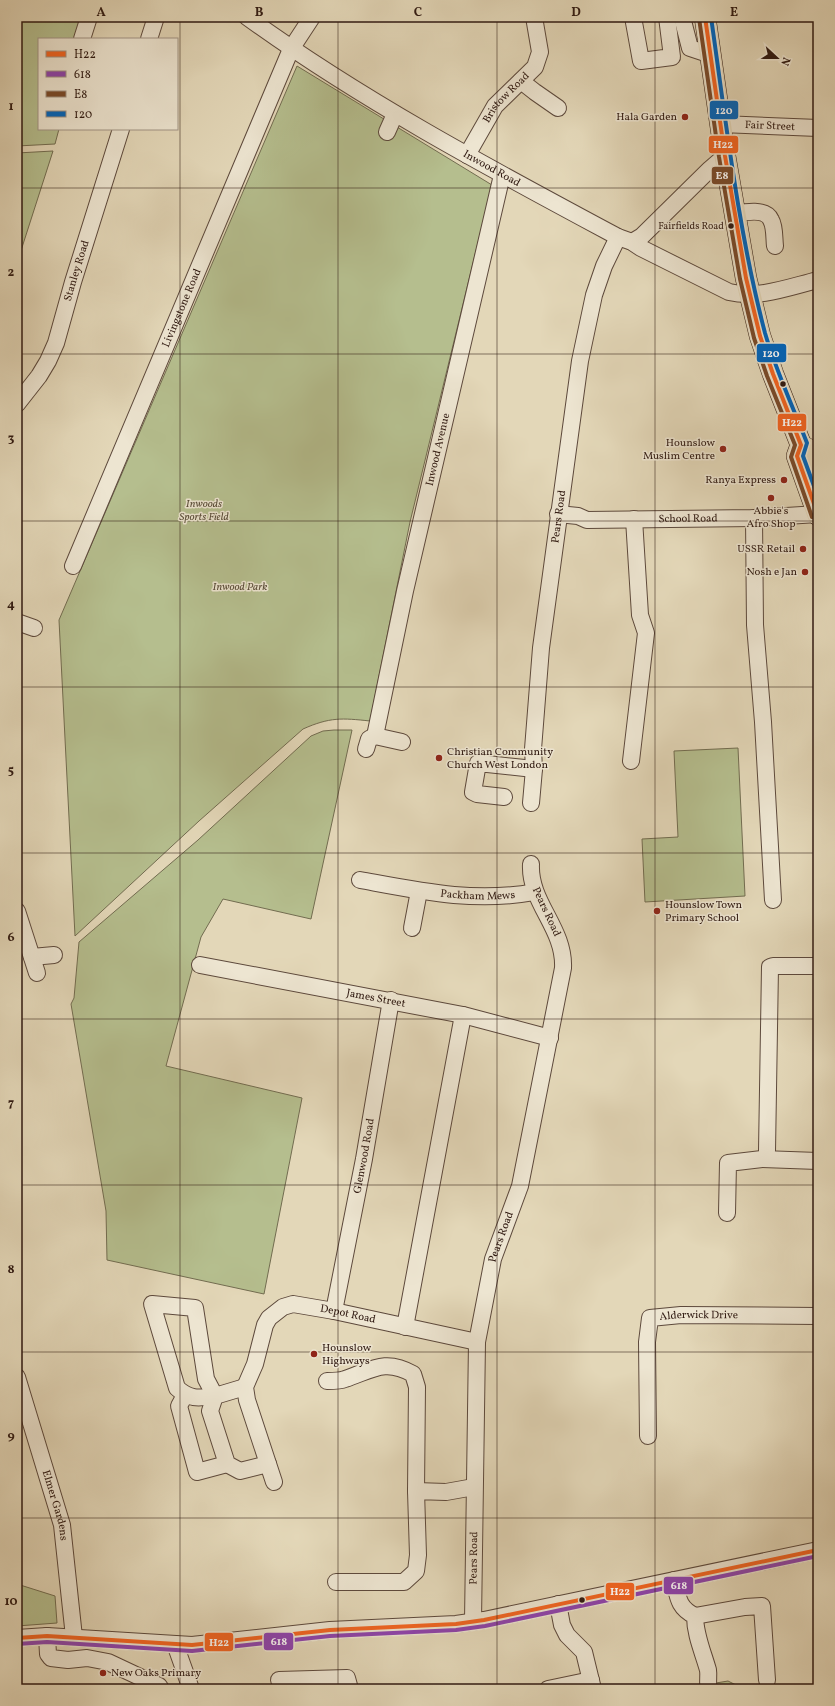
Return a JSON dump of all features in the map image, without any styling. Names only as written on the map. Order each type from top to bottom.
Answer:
[{"type":"main road","points":[[705,17],[746,278],[762,342],[801,445],[809,450],[818,464]]},
{"type":"main road","points":[[801,445],[797,456],[818,514]]},
{"type":"street","points":[[82,38],[89,17]]},
{"type":"street","points":[[149,38],[156,17]]},
{"type":"street","name":"Inwood Road","points":[[247,17],[291,49],[395,114],[502,175],[625,240],[729,292],[762,294],[810,282]]},
{"type":"street","name":"Livingstone Road","points":[[73,566],[291,49],[312,17]]},
{"type":"street","name":"Bristow Road","points":[[467,154],[495,106],[535,67],[540,52],[534,17]]},
{"type":"street","points":[[633,17],[641,61],[672,58],[671,17]]},
{"type":"street","points":[[671,17],[690,48],[711,56]]},
{"type":"street","points":[[521,81],[558,108]]},
{"type":"street","points":[[387,132],[395,114]]},
{"type":"street","name":"Fair Street","points":[[721,124],[818,128]]},
{"type":"street","name":"Stanley Road","points":[[17,404],[39,376],[48,361],[56,342],[121,130]]},
{"type":"street","points":[[625,240],[642,236],[710,169],[726,156]]},
{"type":"street","name":"Inwood Avenue","points":[[402,742],[373,737],[405,591],[502,175]]},
{"type":"street","points":[[735,214],[752,211],[767,215],[771,220],[775,246]]},
{"type":"street","name":"Pears Road","points":[[531,803],[534,769],[533,748],[541,648],[580,361],[594,295],[604,266],[625,240]]},
{"type":"street","name":"School Road","points":[[558,514],[578,516],[587,520],[754,518],[818,514]]},
{"type":"street","points":[[754,518],[756,625],[763,722],[772,900]]},
{"type":"street","points":[[631,761],[646,633],[640,614],[634,519]]},
{"type":"street","points":[[17,622],[34,628]]},
{"type":"street","points":[[504,797],[477,794],[473,792],[478,763],[534,769]]},
{"type":"street","name":"Pears Road","points":[[473,1621],[477,1342],[494,1259],[520,1186],[550,1038],[564,956],[557,934],[535,892],[531,876],[531,864]]},
{"type":"street","name":"Packham Mews","points":[[360,880],[419,891],[473,897],[494,898],[535,892]]},
{"type":"street","points":[[412,928],[419,891]]},
{"type":"street","points":[[17,911],[36,973]]},
{"type":"street","points":[[32,957],[54,955]]},
{"type":"street","name":"James Street","points":[[200,965],[391,1000],[463,1015],[550,1038]]},
{"type":"street","points":[[767,1151],[770,967],[818,966]]},
{"type":"street","name":"Glenwood Road","points":[[334,1311],[364,1160],[391,1000]]},
{"type":"street","points":[[405,1327],[463,1015]]},
{"type":"street","points":[[727,1212],[728,1163],[762,1159],[818,1161]]},
{"type":"street","points":[[227,1464],[210,1410],[215,1396],[206,1379],[195,1308],[152,1304],[177,1388],[185,1395],[198,1398],[215,1396],[245,1387],[247,1400],[274,1482]]},
{"type":"street","name":"Depot Road","points":[[245,1387],[255,1364],[265,1325],[269,1318],[276,1311],[293,1304],[334,1311],[477,1342]]},
{"type":"street","name":"Alderwick Drive","points":[[648,1436],[647,1342],[650,1318],[681,1315],[818,1316]]},
{"type":"street","points":[[327,1381],[344,1380],[374,1368],[389,1365],[403,1368],[413,1374],[417,1387],[416,1491],[418,1555],[416,1571],[404,1582],[336,1582]]},
{"type":"street","name":"Elmer Gardens","points":[[17,1377],[62,1525],[74,1637]]},
{"type":"street","points":[[185,1395],[179,1406],[197,1472],[227,1464],[240,1471],[268,1464]]},
{"type":"street","points":[[416,1491],[446,1492],[474,1487]]},
{"type":"street","points":[[17,1638],[47,1636],[74,1637],[192,1645],[327,1631],[456,1624],[818,1550]]},
{"type":"street","points":[[674,1580],[681,1605],[686,1612],[695,1616],[745,1607],[762,1606],[767,1680]]},
{"type":"street","points":[[548,1689],[592,1685],[584,1652],[567,1635],[562,1625],[558,1604]]},
{"type":"street","points":[[695,1616],[695,1628],[708,1672],[707,1681],[709,1689]]},
{"type":"street","points":[[47,1636],[48,1654],[51,1658],[68,1660],[87,1658],[108,1662],[159,1686],[161,1689]]},
{"type":"street","points":[[175,1644],[191,1689]]},
{"type":"street","points":[[279,1680],[347,1678],[350,1689]]},
{"type":"green space","points":[[17,17],[93,17],[87,38],[38,38],[38,130],[59,130],[55,144],[17,146]]},
{"type":"green space","name":"Inwood Park","points":[[297,66],[492,185],[410,522],[370,721],[336,719],[321,722],[303,729],[199,821],[75,936],[59,620]]},
{"type":"green space","points":[[53,151],[17,263],[17,153]]},
{"type":"green space","points":[[352,730],[311,919],[223,899],[201,937],[166,1066],[302,1098],[264,1294],[107,1260],[106,1211],[71,1004],[74,998],[79,942],[198,840],[311,736],[323,731]]},
{"type":"green space","points":[[738,748],[745,896],[645,902],[642,839],[678,837],[674,751]]},
{"type":"green space","points":[[17,1584],[55,1596],[57,1623],[17,1626]]},
{"type":"green space","points":[[728,1681],[738,1686],[740,1689],[718,1689],[716,1683]]},
{"type":"transit line","name":"H22","points":[[705,17],[725,156],[746,278],[760,336],[773,374],[801,445],[797,456],[818,515]]},
{"type":"transit line","name":"120","points":[[711,17],[747,255],[769,347],[807,443],[803,456],[818,497]]},
{"type":"transit line","name":"E8","points":[[699,18],[719,157],[740,279],[754,338],[767,376],[795,445],[791,457],[812,517]]},
{"type":"transit line","name":"H22","points":[[17,1638],[47,1636],[192,1645],[330,1630],[456,1624],[484,1620],[818,1550]]},
{"type":"transit line","name":"618","points":[[17,1644],[47,1642],[192,1651],[330,1636],[456,1630],[485,1626],[818,1556]]},
{"type":"place","name":"Hala Garden","points":[[685,117]]},
{"type":"place","name":"Fairfields Road","points":[[731,226]]},
{"type":"place","name":"Hounslow Muslim Centre","points":[[723,449]]},
{"type":"place","name":"Ranya Express","points":[[784,480]]},
{"type":"place","name":"Abbie's Afro Shop","points":[[771,498]]},
{"type":"place","name":"USSR Retail","points":[[803,549]]},
{"type":"place","name":"Nosh e Jan","points":[[805,572]]},
{"type":"place","name":"Christian Community Church West London","points":[[439,758]]},
{"type":"place","name":"Hounslow Town Primary School","points":[[657,911]]},
{"type":"place","name":"Hounslow Highways","points":[[314,1354]]},
{"type":"place","name":"New Oaks Primary","points":[[103,1673]]},
{"type":"park label","name":"Inwoods Sports Field","points":[[204,510]]}]
